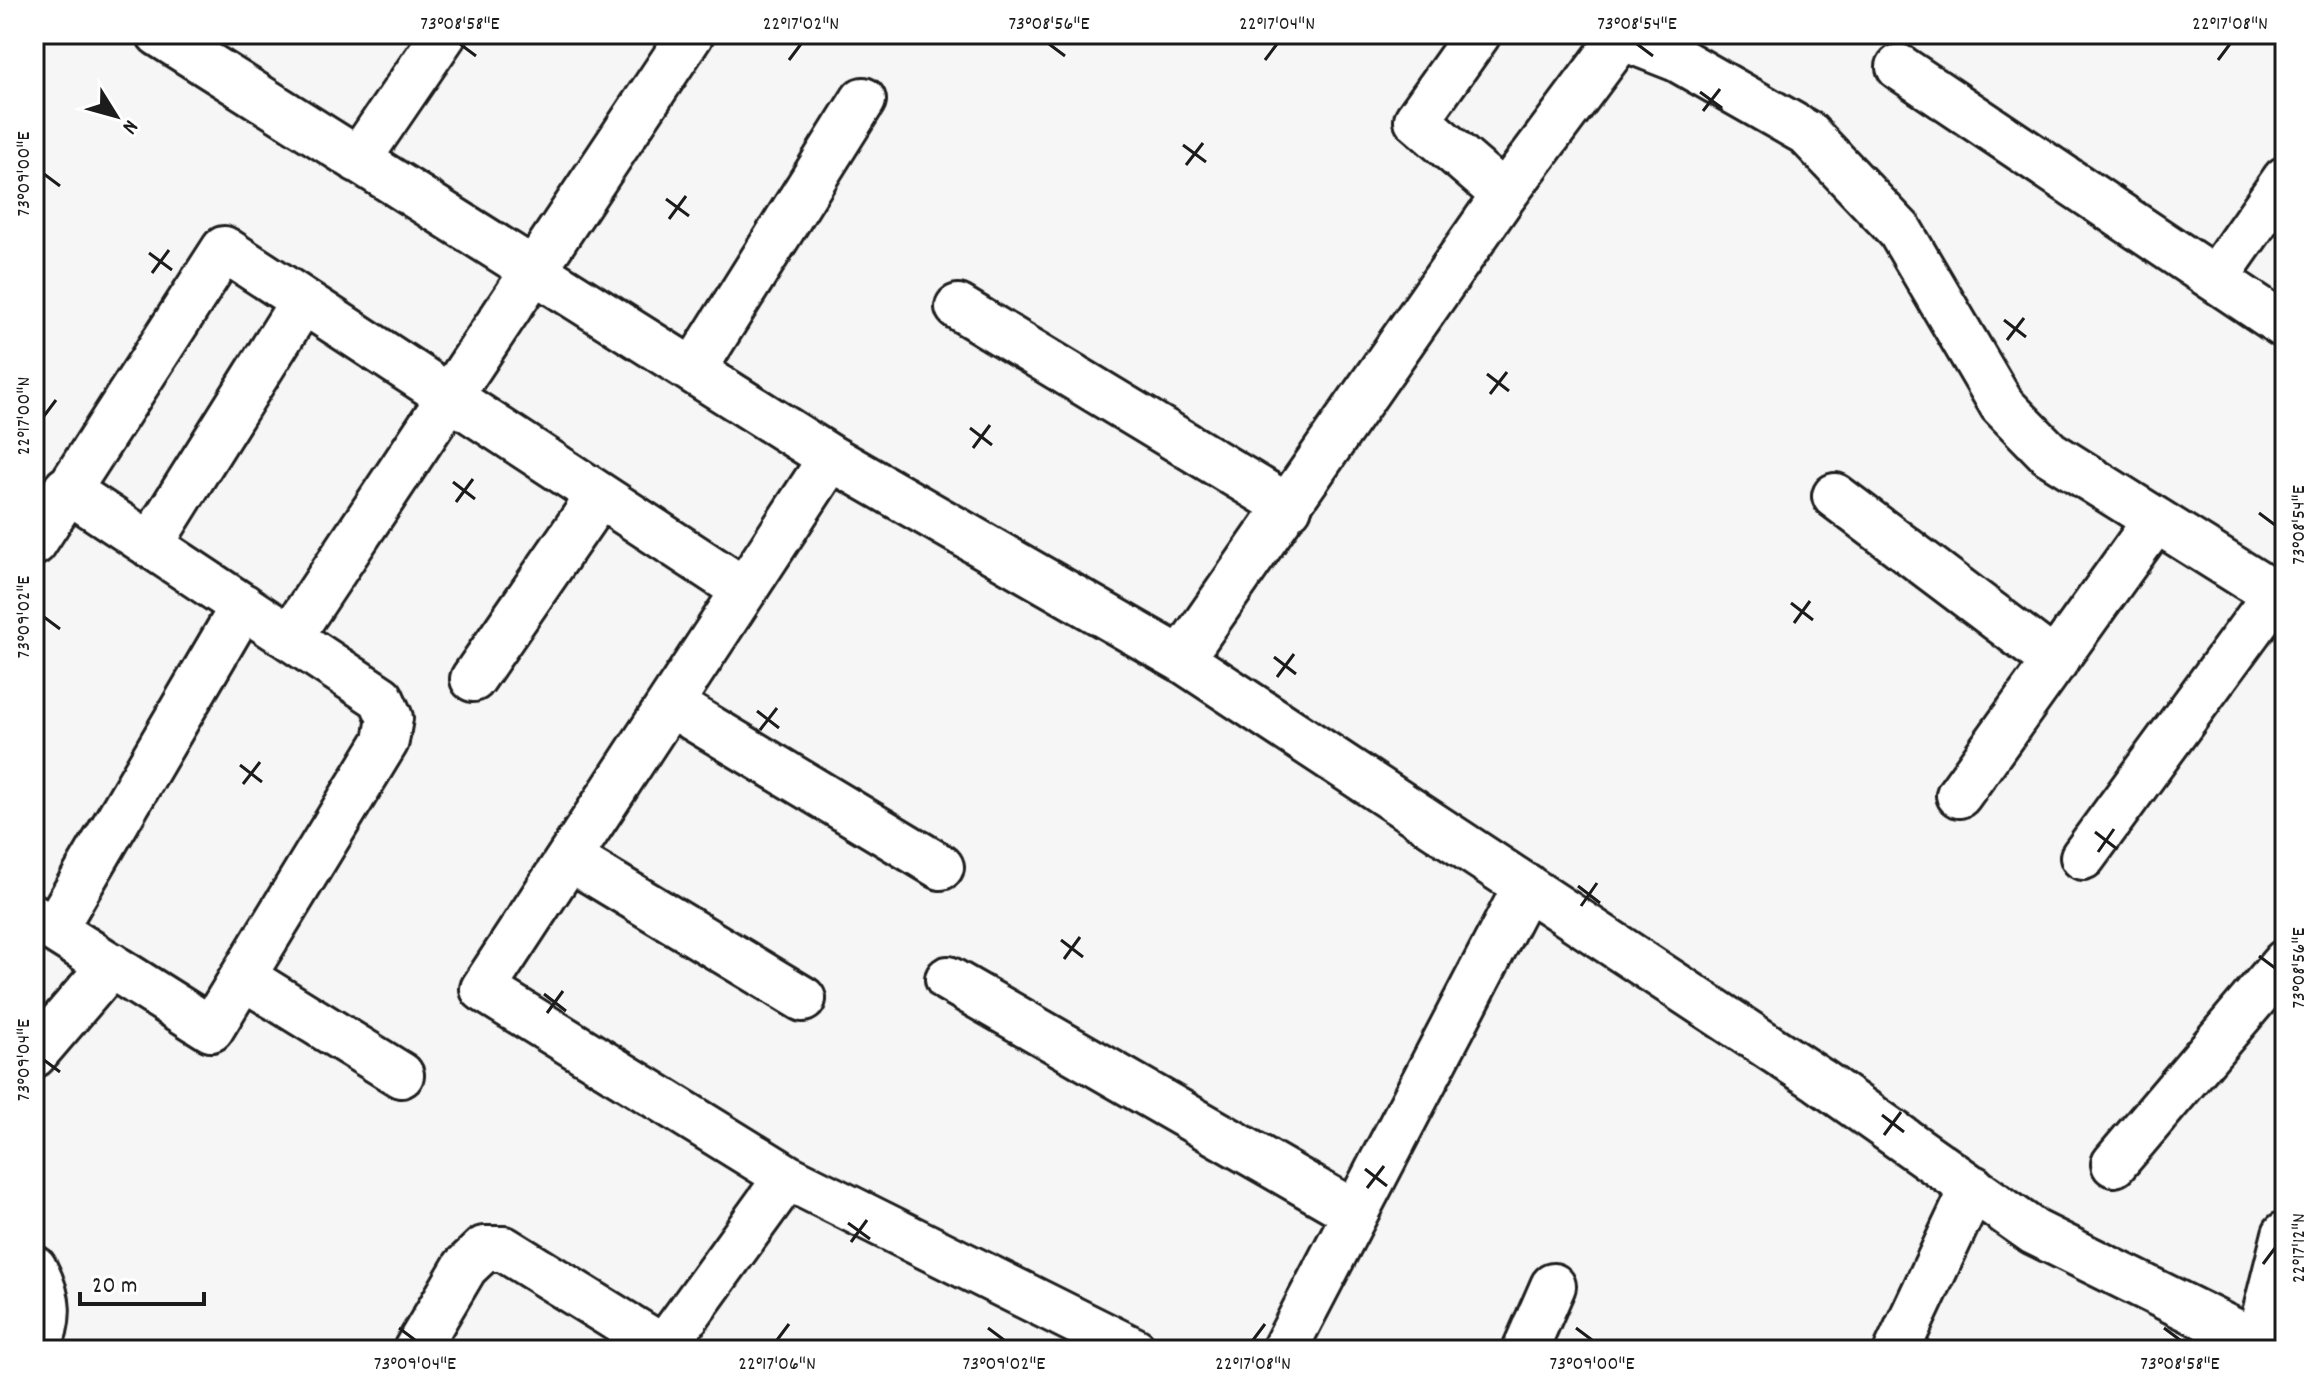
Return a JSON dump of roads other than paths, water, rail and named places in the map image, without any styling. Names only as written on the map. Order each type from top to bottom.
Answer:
[{"type":"street","points":[[159,34],[831,458],[1181,659],[1819,1080],[2034,1232],[2257,1347],[2285,1234]]},
{"type":"street","points":[[358,160],[444,34]]},
{"type":"street","points":[[290,637],[691,34]]},
{"type":"street","points":[[1478,34],[1417,120],[1504,195]]},
{"type":"street","points":[[1181,659],[1504,195],[1622,36],[1677,59],[1807,133],[1900,231],[2002,405],[2049,453],[2280,598],[2083,857]]},
{"type":"street","points":[[1899,67],[2285,326]]},
{"type":"street","points":[[693,371],[863,100]]},
{"type":"street","points":[[2215,279],[2285,179]]},
{"type":"street","points":[[34,543],[66,489],[224,249],[744,590]]},
{"type":"street","points":[[150,545],[303,301]]},
{"type":"street","points":[[958,307],[1289,507]]},
{"type":"street","points":[[831,458],[483,989],[787,1177],[1134,1350]]},
{"type":"street","points":[[66,489],[290,637],[381,698],[390,718],[386,741],[211,1029],[44,923],[243,606]]},
{"type":"street","points":[[473,679],[599,496]]},
{"type":"street","points":[[1835,496],[2055,662]]},
{"type":"street","points":[[1959,795],[2156,520]]},
{"type":"street","points":[[670,704],[941,867]]},
{"type":"street","points":[[569,858],[803,999]]},
{"type":"street","points":[[1284,1350],[1526,886]]},
{"type":"street","points":[[2114,1164],[2285,962]]},
{"type":"street","points":[[34,1055],[111,965]]},
{"type":"street","points":[[243,977],[401,1075]]},
{"type":"street","points":[[948,979],[1355,1213]]},
{"type":"street","points":[[416,1350],[465,1267],[484,1249],[504,1249],[663,1349],[787,1177]]},
{"type":"street","points":[[1897,1350],[1973,1188]]},
{"type":"street","points":[[34,1268],[47,1293],[48,1320],[37,1350]]},
{"type":"street","points":[[1525,1350],[1553,1286]]}]
